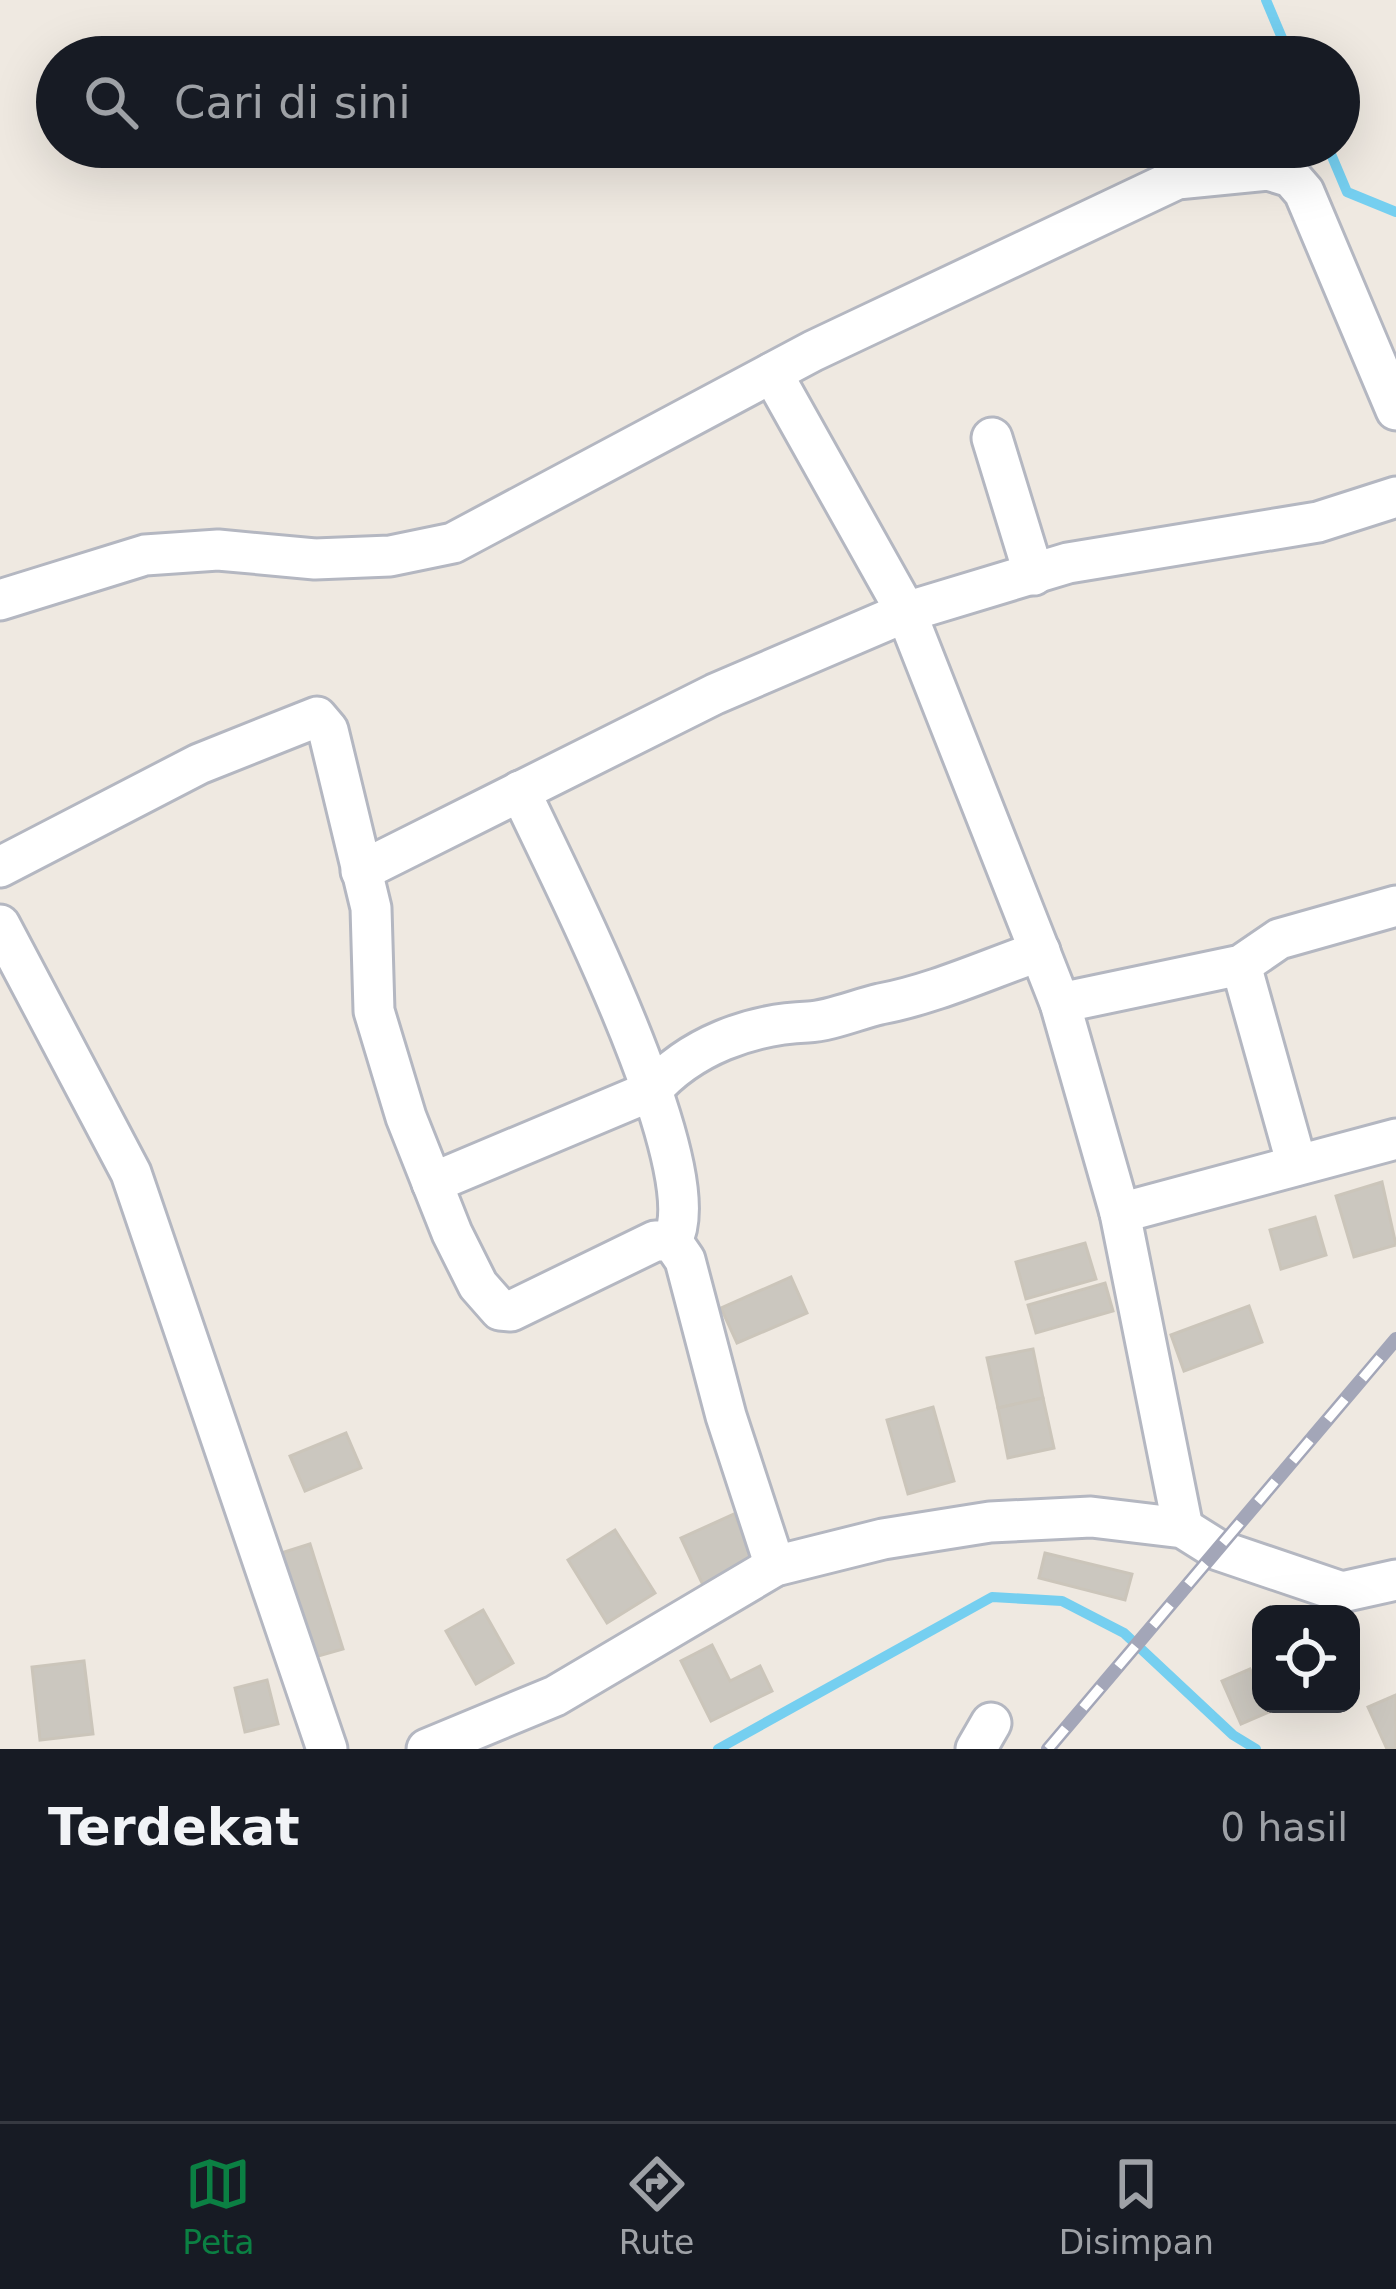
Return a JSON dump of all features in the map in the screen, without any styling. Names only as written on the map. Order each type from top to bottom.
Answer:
[{"type":"street","points":[[0,600],[146,555],[218,550],[315,559],[390,556],[453,543],[772,373],[1177,178],[1268,170],[1291,177],[1304,192],[1396,410]]},
{"type":"street","points":[[772,373],[906,612],[1060,1004],[1120,1213],[1183,1528]]},
{"type":"street","points":[[992,438],[1034,575]]},
{"type":"street","points":[[361,871],[715,694],[906,612],[1069,563],[1318,523],[1396,497]]},
{"type":"street","points":[[0,867],[199,764],[317,717],[328,730],[371,908],[374,1012],[433,1183],[478,1285],[500,1310],[520,1307],[655,1240],[672,1241]]},
{"type":"street","points":[[520,791],[651,1090],[681,1192],[680,1225],[672,1241]]},
{"type":"street","points":[[1060,1004],[1241,964],[1279,939],[1396,907]]},
{"type":"street","points":[[0,925],[131,1173],[327,1749]]},
{"type":"street","points":[[433,1183],[651,1090],[674,1064],[704,1048],[785,1020],[811,1022],[879,1005],[1040,951]]},
{"type":"street","points":[[1241,964],[1297,1165]]},
{"type":"street","points":[[1120,1213],[1396,1139]]},
{"type":"street","points":[[672,1241],[685,1260],[726,1416],[776,1566]]},
{"type":"street","points":[[427,1749],[556,1696],[776,1566],[883,1539],[990,1522],[1091,1517],[1183,1528],[1218,1550],[1342,1592],[1396,1580]]},
{"type":"building","points":[[1382,1182],[1396,1245],[1354,1257],[1336,1196]]},
{"type":"building","points":[[1315,1217],[1326,1255],[1281,1269],[1270,1230]]},
{"type":"building","points":[[1085,1243],[1096,1279],[1026,1299],[1016,1262]]},
{"type":"building","points":[[791,1277],[807,1313],[737,1343],[721,1308]]},
{"type":"building","points":[[1105,1283],[1113,1311],[1036,1333],[1028,1305]]},
{"type":"building","points":[[1249,1306],[1262,1342],[1184,1371],[1171,1335]]},
{"type":"building","points":[[1033,1349],[1043,1398],[998,1408],[987,1358]]},
{"type":"building","points":[[1043,1398],[1054,1448],[1008,1458],[998,1408]]},
{"type":"building","points":[[933,1407],[954,1481],[908,1494],[887,1420]]},
{"type":"building","points":[[346,1433],[361,1468],[305,1491],[290,1456]]},
{"type":"building","points":[[734,1514],[756,1562],[703,1585],[681,1538]]},
{"type":"building","points":[[615,1530],[655,1593],[607,1623],[568,1560]]},
{"type":"building","points":[[310,1544],[343,1649],[308,1659],[275,1555]]},
{"type":"building","points":[[1045,1553],[1132,1574],[1125,1600],[1039,1578]]},
{"type":"building","points":[[483,1610],[513,1663],[476,1684],[446,1631]]},
{"type":"building","points":[[712,1645],[730,1681],[760,1666],[772,1691],[711,1721],[681,1661]]},
{"type":"building","points":[[84,1661],[93,1734],[40,1740],[32,1667]]},
{"type":"building","points":[[1250,1669],[1252,1713],[1267,1713],[1241,1724],[1222,1681]]},
{"type":"building","points":[[267,1680],[278,1724],[245,1732],[235,1688]]},
{"type":"building","points":[[1396,1695],[1396,1749],[1387,1749],[1368,1707]]},
{"type":"waterway","points":[[1266,0],[1281,36]]},
{"type":"waterway","points":[[1337,168],[1347,192],[1396,212]]},
{"type":"waterway","points":[[718,1749],[992,1597],[1062,1601],[1124,1633],[1233,1735],[1256,1749]]},
{"type":"railway","points":[[1048,1749],[1396,1339]]}]
